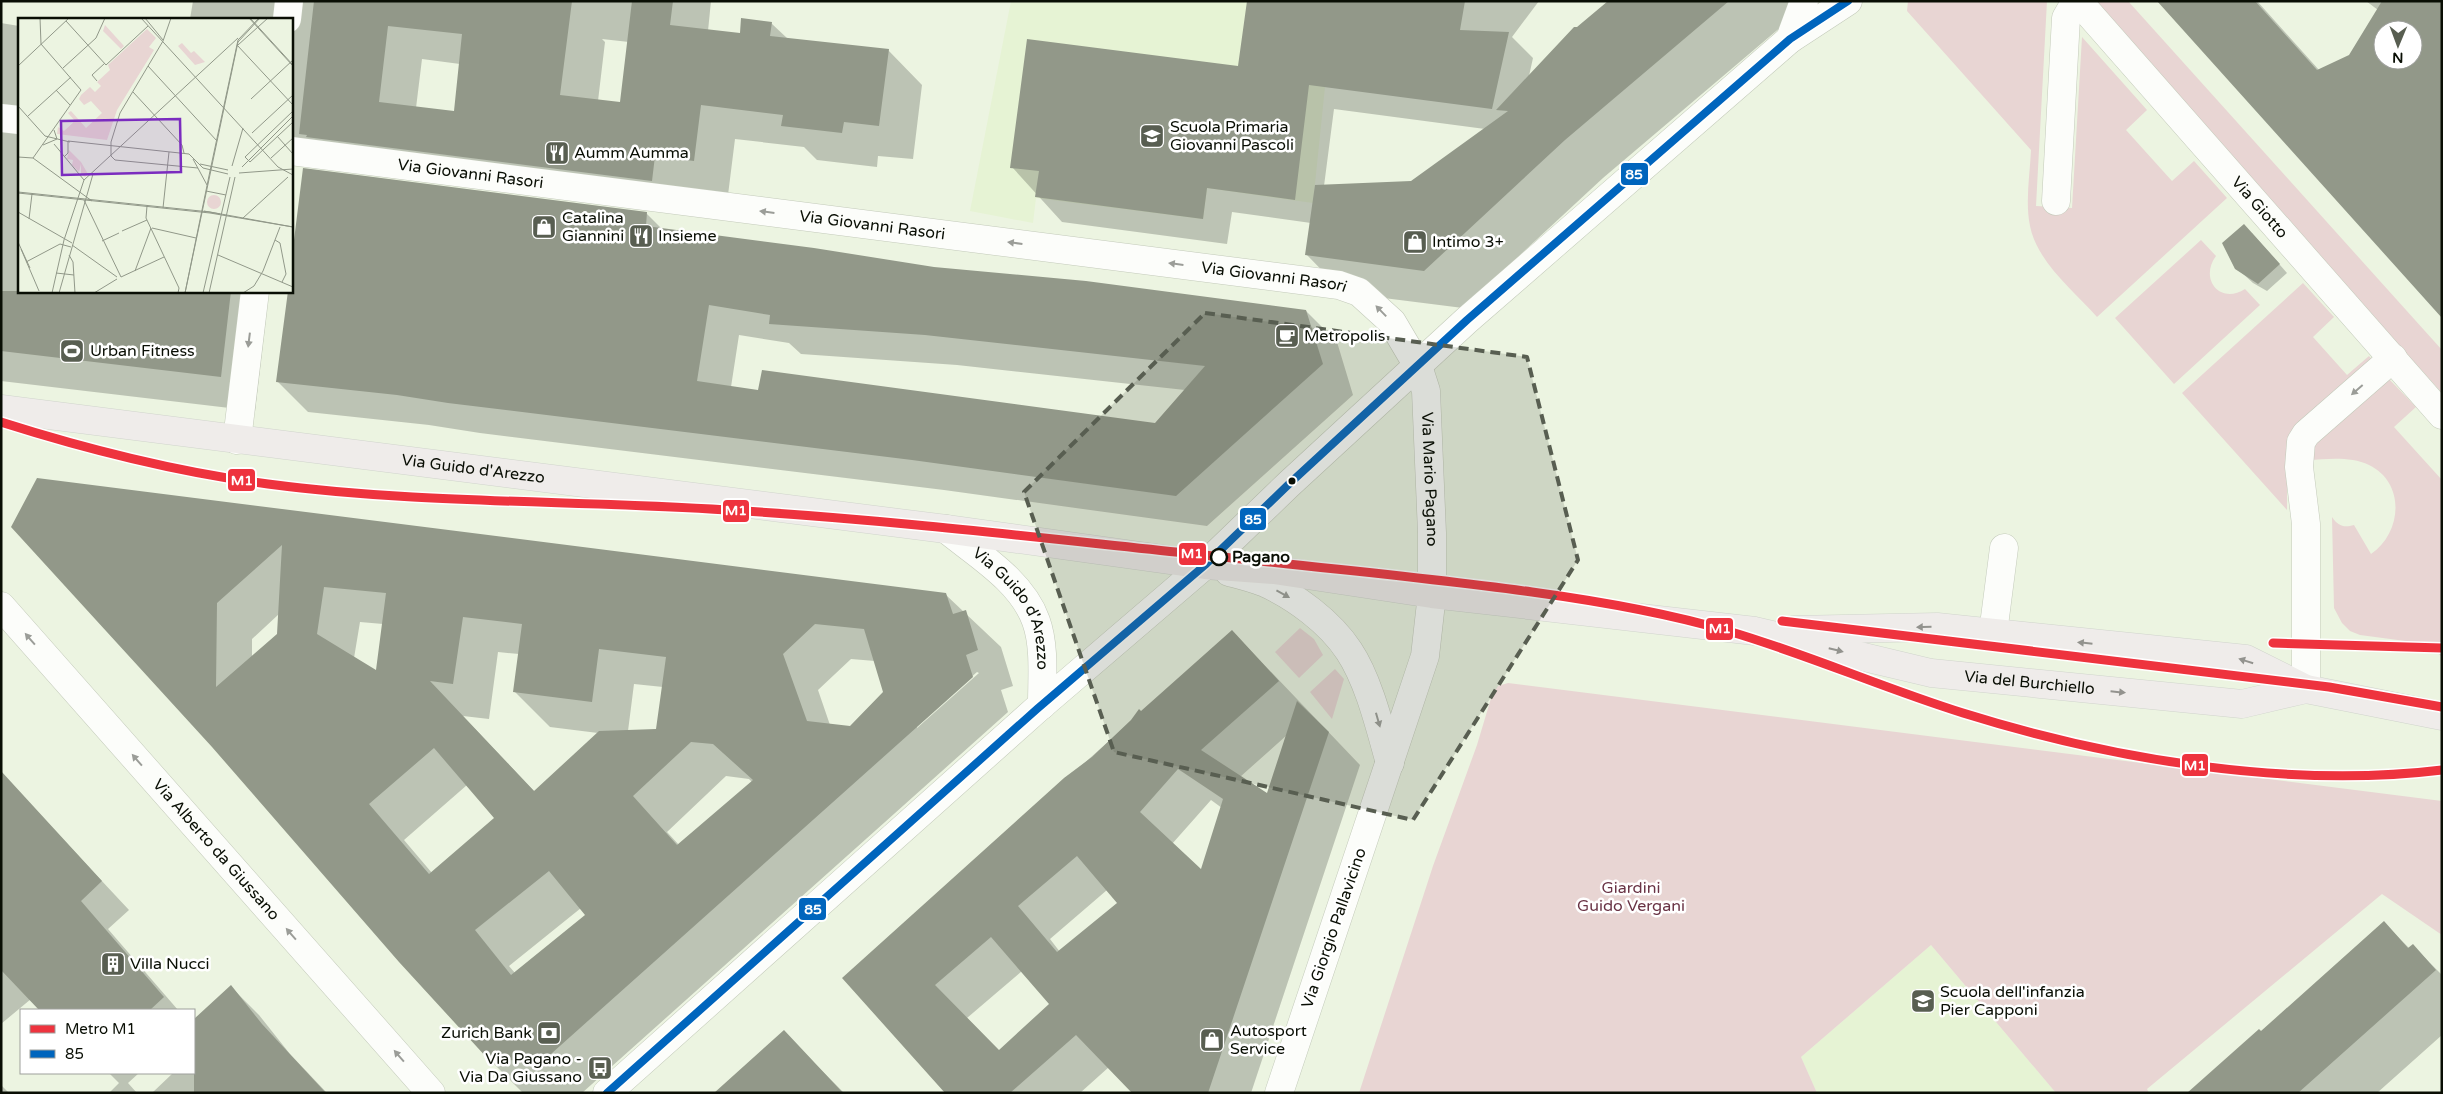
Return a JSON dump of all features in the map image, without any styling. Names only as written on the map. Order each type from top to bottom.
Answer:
[{"type":"main road","name":"Via Guido d'Arezzo","points":[[1,409],[946,529],[1205,565]]},
{"type":"main road","name":"Via del Burchiello","points":[[1205,565],[1274,570],[1432,594],[1755,631],[1931,673],[2242,704],[2306,689]]},
{"type":"main road","name":"Via del Burchiello","points":[[1755,631],[1937,627],[2246,659],[2306,689],[2442,716]]},
{"type":"street","points":[[287,18],[290,1]]},
{"type":"street","points":[[1790,39],[1804,1]]},
{"type":"street","points":[[607,1093],[1042,705],[1205,565],[1289,484],[1467,320],[1790,39],[1848,1]]},
{"type":"street","points":[[2056,202],[2066,18],[2077,1]]},
{"type":"street","name":"Via Giotto","points":[[2077,1],[2394,358],[2442,415]]},
{"type":"street","points":[[1,118],[18,120]]},
{"type":"street","name":"Via Giovanni Rasori","points":[[292,151],[1339,285],[1359,292],[1376,305],[1392,322],[1418,366]]},
{"type":"street","points":[[237,440],[255,292]]},
{"type":"street","points":[[2306,689],[2306,524],[2299,467],[2302,442],[2306,434],[2394,358]]},
{"type":"street","name":"Via Mario Pagano","points":[[1418,366],[1426,391],[1429,434],[1432,594]]},
{"type":"street","name":"Via Guido d'Arezzo","points":[[946,529],[1005,577],[1024,597],[1037,622],[1042,659],[1042,705]]},
{"type":"street","points":[[1993,633],[2004,548]]},
{"type":"street","points":[[1205,565],[1262,582],[1292,599],[1322,620],[1349,651],[1373,703],[1390,763]]},
{"type":"street","name":"Via Giorgio Pallavicino","points":[[1279,1093],[1425,656],[1432,594]]},
{"type":"street","name":"Via Alberto da Giussano","points":[[1,606],[431,1093]]},
{"type":"highlighted area","points":[[1205,313],[1527,357],[1578,560],[1413,820],[1114,752],[1024,492]]},
{"type":"shaded area","name":"Scuola Primaria Giovanni Pascoli","points":[[1011,1],[1337,1],[1325,87],[1313,203],[1207,188],[1203,219],[1036,198],[1033,223],[970,211]]},
{"type":"shaded area","name":"Scuola dell'infanzia Pier Capponi","points":[[1931,945],[2056,1093],[1817,1093],[1801,1057]]},
{"type":"green space","points":[[1908,1],[2047,1],[2036,206],[2072,208],[2082,37],[2147,110],[2126,130],[2172,181],[2194,161],[2227,198],[2097,317],[2048,264],[2034,239],[2030,226],[2028,207],[2031,150],[1907,11]]},
{"type":"green space","points":[[2089,1],[2128,1],[2442,350],[2442,393]]},
{"type":"green space","points":[[2201,240],[2216,256],[2211,265],[2210,273],[2211,281],[2215,287],[2220,292],[2228,294],[2245,289],[2260,305],[2174,384],[2115,318]]},
{"type":"green space","points":[[2303,283],[2334,317],[2313,337],[2347,375],[2369,356],[2373,361],[2287,459],[2287,510],[2182,393]]},
{"type":"green space","points":[[2387,377],[2416,407],[2394,427],[2442,480],[2442,657],[2428,644],[2360,635],[2350,631],[2342,623],[2334,608],[2332,517],[2342,526],[2354,525],[2371,554],[2389,534],[2396,508],[2394,496],[2389,484],[2381,473],[2362,462],[2347,459],[2308,460],[2312,445]]},
{"type":"green space","points":[[1300,628],[1314,639],[1323,655],[1299,678],[1275,652]]},
{"type":"green space","points":[[1335,669],[1344,679],[1332,719],[1310,692]]},
{"type":"green space","name":"Giardini Guido Vergani","points":[[1508,683],[2442,801],[2442,935],[2382,894],[2147,1089],[2149,1093],[2056,1093],[1931,945],[1801,1057],[1817,1093],[1359,1093],[1433,866],[1477,745],[1492,695],[1498,686]]},
{"type":"building","points":[[314,1],[572,1],[560,95],[620,102],[632,1],[673,1],[670,25],[740,33],[741,18],[772,22],[770,36],[889,49],[879,126],[844,122],[842,133],[781,126],[783,115],[701,105],[694,161],[655,156],[652,181],[306,137],[307,135],[299,134]],"holes":[[[388,26],[462,34],[454,111],[379,102]]]},
{"type":"building","name":"Scuola Primaria Giovanni Pascoli","points":[[1247,1],[1465,1],[1460,30],[1509,32],[1492,109],[1309,85],[1295,200],[1207,188],[1203,219],[1035,197],[1039,171],[1010,168],[1027,39],[1238,66]]},
{"type":"building","points":[[1608,1],[1729,1],[1565,140],[1424,271],[1305,255],[1315,185],[1411,181],[1508,111],[1496,110],[1574,27],[1577,27]]},
{"type":"building","points":[[2157,1],[2255,1],[2317,70],[2349,55],[2382,1],[2442,1],[2442,318]]},
{"type":"building","points":[[303,168],[647,212],[646,226],[814,248],[934,267],[1086,281],[1306,310],[1323,364],[1176,496],[912,460],[448,403],[397,395],[276,382],[288,292],[292,292],[292,256]],"holes":[[[709,305],[770,315],[769,324],[925,335],[1205,366],[1155,423],[762,370],[758,390],[697,381]]]},
{"type":"building","points":[[2244,224],[2280,264],[2258,284],[2235,269],[2222,243]]},
{"type":"building","points":[[1,291],[231,292],[221,377],[1,351]]},
{"type":"building","points":[[37,478],[946,593],[953,614],[966,610],[978,650],[966,655],[973,677],[542,1062],[488,1059],[399,962],[212,747],[11,527]],"holes":[[[282,545],[277,634],[216,687],[217,603]],[[324,587],[386,593],[376,670],[317,634]],[[463,617],[522,624],[513,692],[592,702],[599,649],[666,657],[656,729],[599,731],[534,791],[430,681],[453,684]],[[815,624],[864,629],[883,692],[850,726],[807,721],[783,654]],[[691,742],[713,744],[753,780],[677,845],[633,796]],[[434,748],[494,818],[429,874],[369,804]],[[549,871],[585,915],[511,975],[475,930]]]},
{"type":"building","points":[[1232,630],[1279,681],[1201,750],[1267,793],[1297,701],[1329,732],[1208,1093],[1132,1093],[1076,1035],[1010,1093],[945,1093],[842,978],[1064,778],[1092,757],[1131,720],[1139,709],[1141,711]],"holes":[[[1178,769],[1223,799],[1201,869],[1140,812]],[[1077,856],[1117,903],[1057,952],[1018,906]],[[991,937],[1049,1004],[999,1050],[935,985]]]},
{"type":"building","points":[[1,771],[102,881],[81,901],[164,997],[151,1009],[38,1009],[1,970]]},
{"type":"building","points":[[2384,921],[2408,948],[2413,944],[2436,970],[2298,1093],[2187,1093],[2259,1029],[2261,1031]]},
{"type":"building","points":[[231,985],[262,1024],[326,1093],[194,1093],[195,1018]]},
{"type":"building","points":[[784,1030],[843,1093],[714,1093]]},
{"type":"metro line","name":"M1","points":[[1,422],[133,459],[200,473],[268,484],[382,495],[670,507],[842,518],[1359,571],[1557,595],[1606,603],[1704,624],[1787,650],[1963,713],[2078,744],[2138,756],[2200,766],[2322,776],[2383,775],[2442,770]]},
{"type":"metro line","name":"M1","points":[[1782,621],[2329,687],[2442,707]]},
{"type":"metro line","name":"M1","points":[[2273,643],[2442,648]]},
{"type":"transit line","name":"85","points":[[607,1093],[1037,709],[1205,565],[1289,484],[1467,320],[1790,39],[1848,1]]},
{"type":"place","name":"Scuola Primaria Giovanni Pascoli","points":[[1152,136]]},
{"type":"place","name":"Aumm Aumma","points":[[557,153]]},
{"type":"place","name":"Catalina Giannini","points":[[544,227]]},
{"type":"place","name":"Insieme","points":[[641,236]]},
{"type":"place","name":"Intimo 3+","points":[[1415,242]]},
{"type":"place","name":"Metropolis","points":[[1287,336]]},
{"type":"place","name":"Urban Fitness","points":[[72,351]]},
{"type":"place","name":"Pagano","points":[[1219,557]]},
{"type":"place","name":"Villa Nucci","points":[[113,964]]},
{"type":"place","name":"Scuola dell'infanzia Pier Capponi","points":[[1923,1001]]},
{"type":"place","name":"Zurich Bank","points":[[549,1033]]},
{"type":"place","name":"Autosport Service","points":[[1212,1040]]},
{"type":"place","name":"Via Pagano - Via Da Giussano","points":[[600,1068]]}]
